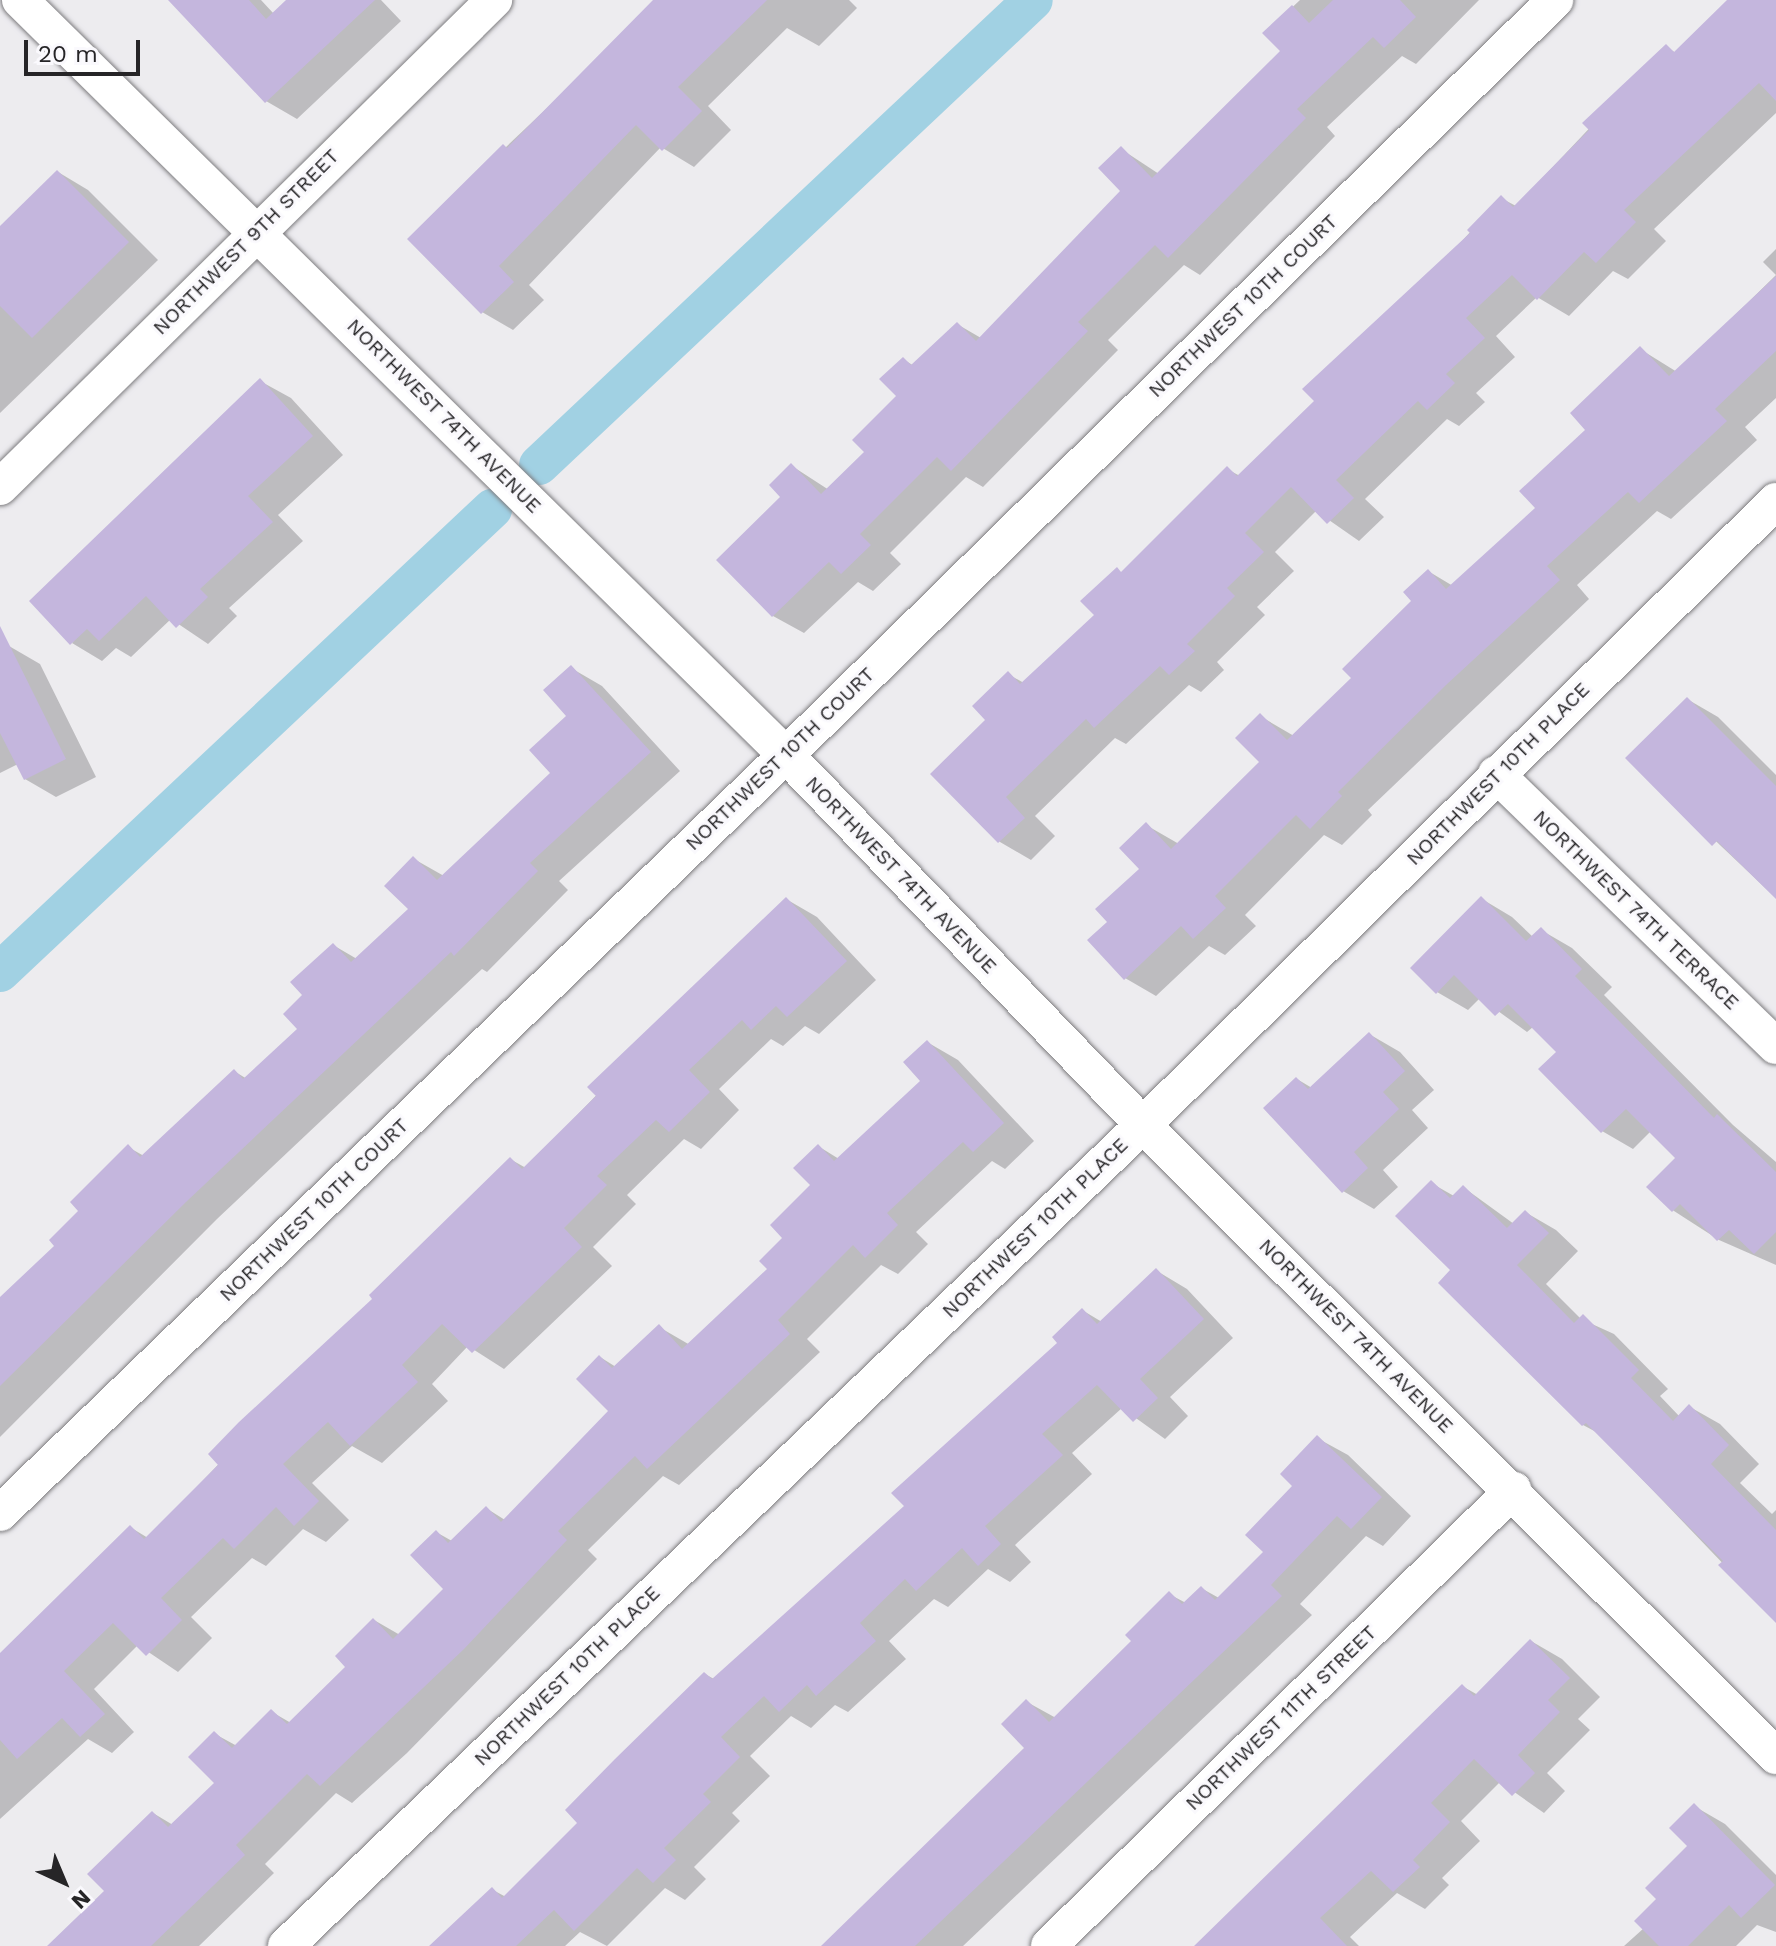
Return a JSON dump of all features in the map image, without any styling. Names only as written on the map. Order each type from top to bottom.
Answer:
[{"type":"street","name":"NORTHWEST 74TH AVENUE","points":[[20,0],[256,229],[786,755],[1143,1125],[1513,1490],[1776,1756]]},
{"type":"street","name":"NORTHWEST 9TH STREET","points":[[0,487],[256,229],[494,0]]},
{"type":"street","name":"NORTHWEST 10TH COURT","points":[[0,1513],[786,755],[1555,0]]},
{"type":"street","name":"NORTHWEST 10TH PLACE","points":[[286,1946],[1143,1125],[1776,501]]},
{"type":"street","name":"NORTHWEST 74TH TERRACE","points":[[1496,774],[1776,1046]]},
{"type":"street","name":"NORTHWEST 11TH STREET","points":[[1049,1946],[1513,1490]]},
{"type":"building","points":[[168,0],[249,0],[266,19],[286,0],[375,0],[265,103]]},
{"type":"building","points":[[653,0],[767,0],[678,87],[702,111],[662,151],[636,125],[499,266],[514,282],[481,314],[407,239],[503,144],[507,148]]},
{"type":"building","points":[[1333,0],[1400,0],[1416,17],[1384,48],[1373,37],[1297,109],[1306,118],[1168,258],[1155,245],[1078,322],[1088,331],[951,471],[937,457],[860,534],[871,545],[841,574],[829,562],[772,617],[716,560],[780,497],[769,485],[791,463],[821,494],[864,452],[852,440],[896,396],[879,379],[903,357],[911,365],[957,322],[976,341],[1120,191],[1098,168],[1121,146],[1152,178],[1280,51],[1262,33],[1292,5],[1309,23]]},
{"type":"building","points":[[1727,0],[1776,0],[1776,101],[1759,83],[1624,210],[1636,222],[1596,263],[1584,252],[1537,300],[1512,275],[1466,318],[1485,338],[1446,374],[1455,383],[1427,410],[1418,401],[1336,480],[1354,498],[1327,524],[1291,487],[1245,533],[1264,552],[1227,588],[1235,596],[1187,644],[1195,651],[1169,675],[1160,666],[1094,728],[1086,719],[1006,797],[1025,818],[998,843],[930,774],[985,720],[972,706],[1008,671],[1020,684],[1094,615],[1080,601],[1117,567],[1121,572],[1227,466],[1237,476],[1314,401],[1302,389],[1470,233],[1467,230],[1501,195],[1513,207],[1589,130],[1582,123],[1666,44],[1674,52]]},
{"type":"building","points":[[57,170],[129,242],[32,338],[0,306],[0,226]]},
{"type":"building","points":[[1776,276],[1776,351],[1715,409],[1727,421],[1639,503],[1628,492],[1547,566],[1560,580],[1446,685],[1338,792],[1342,796],[1310,829],[1296,815],[1215,896],[1226,908],[1193,939],[1181,926],[1124,980],[1087,940],[1107,922],[1095,909],[1139,869],[1119,848],[1146,822],[1171,849],[1259,762],[1235,738],[1260,713],[1287,740],[1351,678],[1342,669],[1411,601],[1403,592],[1428,569],[1446,589],[1535,508],[1519,491],[1585,430],[1570,413],[1640,346],[1669,376]]},
{"type":"building","points":[[260,378],[313,436],[248,496],[273,522],[200,589],[208,597],[176,628],[146,596],[99,641],[87,629],[70,645],[29,601]]},
{"type":"building","points":[[0,626],[66,759],[24,780],[0,733]]},
{"type":"building","points":[[571,665],[651,752],[530,863],[538,871],[454,956],[451,952],[186,1202],[0,1386],[0,1297],[54,1246],[49,1240],[78,1211],[70,1202],[128,1144],[140,1157],[234,1069],[243,1079],[297,1029],[283,1014],[302,995],[290,982],[333,943],[351,962],[408,909],[384,886],[413,856],[437,880],[550,773],[529,750],[566,716],[543,690]]},
{"type":"building","points":[[1687,697],[1776,786],[1776,899],[1717,841],[1712,846],[1625,758]]},
{"type":"building","points":[[1481,896],[1526,941],[1541,927],[1582,969],[1575,976],[1714,1118],[1717,1114],[1776,1172],[1776,1232],[1754,1254],[1729,1230],[1717,1241],[1680,1204],[1672,1212],[1646,1187],[1675,1158],[1626,1109],[1601,1133],[1538,1069],[1556,1052],[1508,1004],[1495,1016],[1454,975],[1436,994],[1410,968]]},
{"type":"building","points":[[786,897],[847,961],[787,1017],[776,1006],[751,1030],[742,1020],[689,1070],[710,1092],[669,1132],[656,1120],[597,1176],[607,1185],[564,1228],[582,1247],[472,1353],[442,1324],[402,1365],[418,1382],[350,1446],[328,1422],[283,1464],[319,1501],[294,1526],[276,1507],[234,1549],[223,1538],[161,1598],[182,1620],[146,1656],[113,1623],[64,1671],[105,1714],[80,1737],[62,1718],[17,1759],[0,1740],[0,1653],[130,1525],[144,1539],[218,1465],[208,1454],[239,1422],[372,1299],[369,1295],[510,1157],[522,1169],[596,1096],[587,1087]]},
{"type":"building","points":[[1369,1032],[1405,1071],[1383,1092],[1399,1109],[1354,1152],[1368,1168],[1342,1193],[1263,1108],[1296,1077],[1308,1089]]},
{"type":"building","points":[[927,1040],[1004,1123],[973,1152],[963,1142],[887,1213],[898,1225],[865,1258],[853,1245],[778,1320],[790,1334],[647,1469],[635,1456],[558,1531],[567,1540],[464,1649],[320,1786],[307,1774],[236,1845],[245,1855],[151,1946],[47,1946],[104,1891],[87,1874],[152,1811],[168,1827],[214,1783],[188,1757],[214,1731],[232,1748],[271,1709],[287,1724],[345,1667],[335,1656],[373,1618],[393,1639],[443,1589],[410,1555],[436,1530],[448,1543],[486,1506],[501,1522],[608,1411],[576,1379],[599,1355],[612,1368],[659,1324],[682,1349],[767,1269],[759,1261],[782,1238],[770,1225],[810,1185],[793,1168],[818,1144],[834,1161],[920,1081],[903,1062]]},
{"type":"building","points":[[1431,1180],[1450,1198],[1463,1185],[1507,1228],[1525,1210],[1549,1233],[1517,1265],[1574,1323],[1583,1314],[1639,1370],[1631,1378],[1673,1421],[1689,1404],[1729,1445],[1711,1464],[1776,1530],[1776,1623],[1718,1565],[1723,1561],[1586,1423],[1582,1426],[1438,1283],[1450,1270],[1395,1216]]},
{"type":"building","points":[[1156,1268],[1204,1319],[1140,1379],[1158,1398],[1133,1422],[1097,1385],[1042,1434],[1063,1455],[985,1526],[1001,1544],[978,1566],[962,1548],[916,1591],[905,1579],[860,1623],[876,1641],[816,1696],[807,1685],[779,1712],[764,1696],[721,1737],[740,1757],[703,1794],[711,1802],[664,1848],[676,1860],[653,1883],[637,1868],[574,1931],[554,1910],[516,1946],[429,1946],[492,1887],[502,1898],[577,1823],[565,1810],[704,1672],[712,1679],[904,1506],[891,1493],[1057,1343],[1052,1337],[1082,1308],[1097,1324]]},
{"type":"building","points":[[1317,1435],[1382,1497],[1351,1529],[1337,1516],[1271,1585],[1282,1596],[915,1946],[821,1946],[1024,1748],[1001,1724],[1026,1699],[1049,1722],[1131,1641],[1125,1635],[1169,1591],[1182,1604],[1201,1586],[1215,1600],[1263,1552],[1245,1535],[1292,1486],[1280,1474]]},
{"type":"building","points":[[1530,1639],[1570,1678],[1548,1700],[1560,1712],[1518,1755],[1535,1773],[1512,1796],[1474,1759],[1431,1803],[1450,1822],[1413,1860],[1420,1867],[1393,1892],[1371,1871],[1320,1918],[1347,1946],[1194,1946],[1462,1684],[1474,1696]]},
{"type":"building","points":[[1694,1803],[1775,1885],[1741,1918],[1729,1905],[1688,1946],[1659,1946],[1634,1921],[1656,1899],[1645,1888],[1687,1846],[1669,1828]]},
{"type":"waterway","points":[[539,465],[1033,0]]},
{"type":"waterway","points":[[0,972],[492,509]]}]
